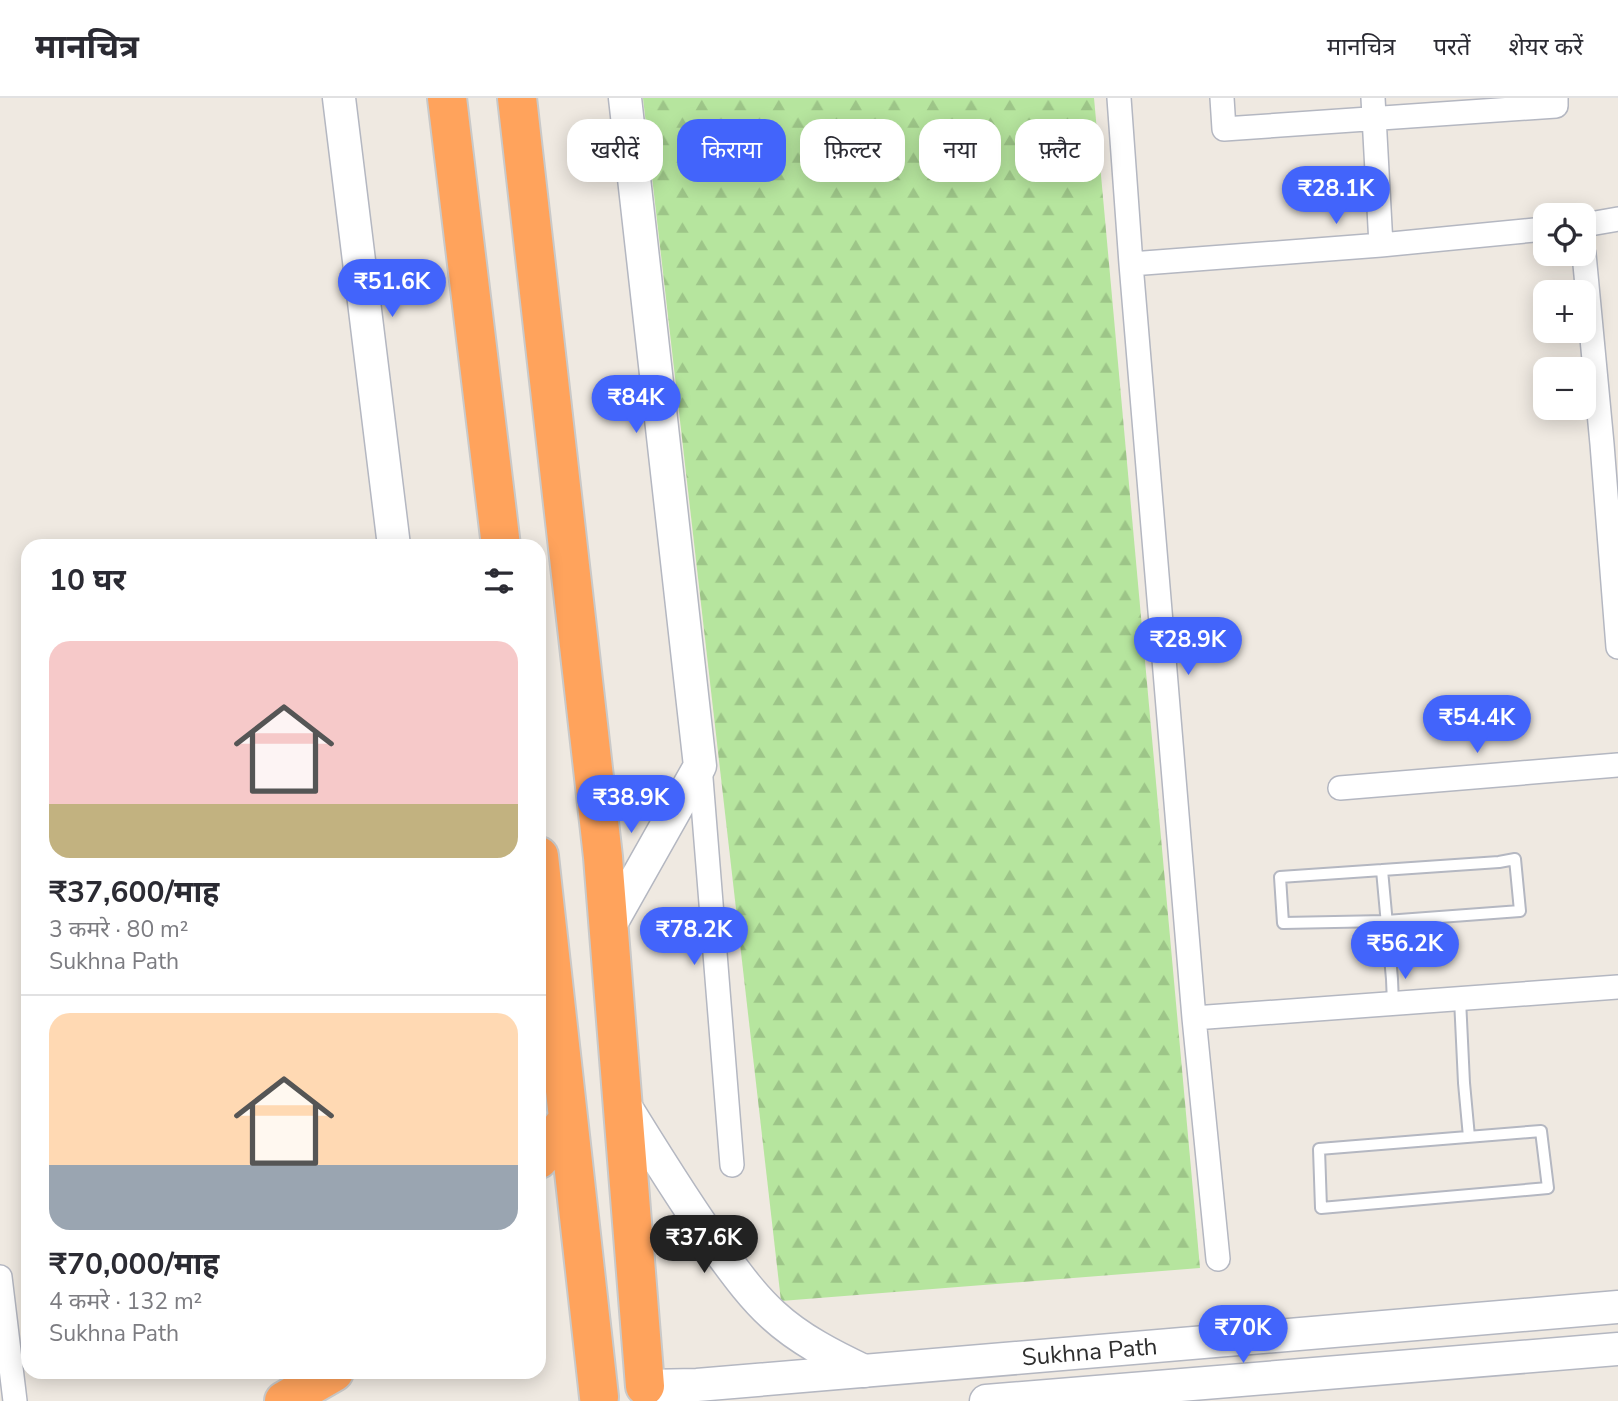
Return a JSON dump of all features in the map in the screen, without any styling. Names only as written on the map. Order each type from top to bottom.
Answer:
[{"type":"highway","points":[[447,98],[500,539]]},
{"type":"highway","points":[[517,98],[603,857],[622,1100],[652,1393]]},
{"type":"highway","points":[[546,969],[568,1119],[598,1399]]},
{"type":"highway","points":[[546,1149],[568,1119]]},
{"type":"highway","points":[[284,1401],[322,1379]]},
{"type":"highway","points":[[598,1399],[612,1386],[628,1382],[652,1393]]},
{"type":"main road","points":[[339,98],[393,539]]},
{"type":"main road","points":[[608,929],[700,766],[625,98]]},
{"type":"main road","points":[[622,1100],[706,1232],[743,1283],[773,1315],[804,1338],[863,1371]]},
{"type":"main road","name":"Sukhna Path","points":[[652,1393],[697,1385],[1618,1307]]},
{"type":"main road","name":"Sukhna Path","points":[[986,1401],[1618,1349]]},
{"type":"street","points":[[1119,98],[1130,264],[1194,1018],[1218,1259]]},
{"type":"street","points":[[1222,98],[1224,129],[1374,108],[1556,106],[1556,98]]},
{"type":"street","points":[[1374,108],[1381,245]]},
{"type":"street","points":[[1596,223],[1618,219]]},
{"type":"street","points":[[1130,264],[1533,230]]},
{"type":"street","points":[[1586,266],[1610,443],[1618,647]]},
{"type":"street","points":[[1340,788],[1618,765]]},
{"type":"street","points":[[700,766],[732,1165]]},
{"type":"street","points":[[1194,1018],[1618,988]]},
{"type":"street","points":[[0,1278],[15,1401]]},
{"type":"lane","points":[[1515,859],[1520,911],[1386,921],[1283,923],[1280,877],[1515,859]]},
{"type":"lane","points":[[1382,870],[1393,1004]]},
{"type":"lane","points":[[1460,999],[1469,1137]]},
{"type":"lane","points":[[1541,1131],[1548,1188],[1321,1208],[1319,1149],[1469,1137],[1541,1131]]},
{"type":"green space","points":[[643,98],[1094,98],[1096,119],[1015,119],[1015,182],[1102,182],[1200,1268],[781,1301],[653,182],[663,182],[663,119],[645,119]]}]
